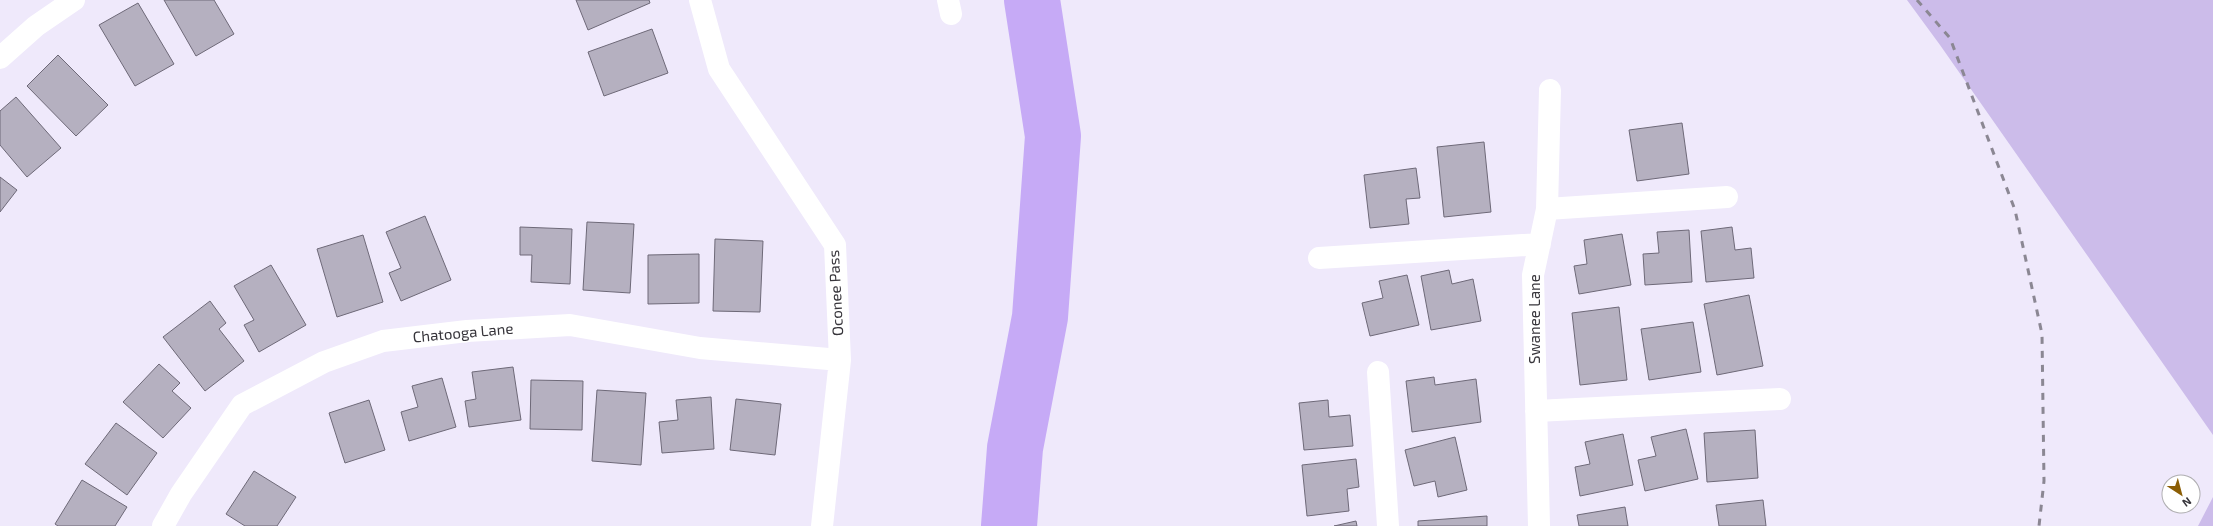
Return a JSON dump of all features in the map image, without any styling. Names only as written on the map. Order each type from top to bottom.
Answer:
[{"type":"street","points":[[0,58],[36,26],[74,0]]},
{"type":"street","name":"Oconee Pass","points":[[700,0],[719,69],[835,244],[840,360],[822,526]]},
{"type":"street","name":"Swanee Lane","points":[[1539,526],[1533,275],[1547,209],[1550,90]]},
{"type":"street","points":[[1547,209],[1727,197]]},
{"type":"street","points":[[1319,258],[1540,244]]},
{"type":"street","name":"Chatooga Lane","points":[[163,526],[181,494],[242,405],[324,362],[383,341],[467,331],[570,325],[700,348],[840,360]]},
{"type":"street","points":[[1378,372],[1388,526]]},
{"type":"street","points":[[1536,411],[1780,399]]},
{"type":"shaded area","points":[[1907,0],[2213,0],[2213,435],[1940,45]]},
{"type":"shaded area","points":[[2213,497],[2213,526],[2198,526]]},
{"type":"building","points":[[164,0],[214,0],[234,34],[196,56]]},
{"type":"building","points":[[576,0],[649,0],[650,3],[588,30]]},
{"type":"building","points":[[138,3],[174,64],[135,86],[99,25]]},
{"type":"building","points":[[652,29],[668,73],[604,96],[588,52]]},
{"type":"building","points":[[58,55],[108,105],[76,136],[27,86]]},
{"type":"building","points":[[16,97],[61,148],[27,177],[0,145],[0,111]]},
{"type":"building","points":[[1682,123],[1689,174],[1637,181],[1629,130]]},
{"type":"building","points":[[1484,142],[1491,212],[1444,217],[1437,147]]},
{"type":"building","points":[[1416,168],[1420,198],[1406,199],[1409,224],[1370,228],[1364,175]]},
{"type":"building","points":[[0,177],[17,190],[0,212]]},
{"type":"building","points":[[425,216],[451,280],[401,301],[389,273],[401,268],[386,232]]},
{"type":"building","points":[[587,222],[634,224],[630,293],[583,290]]},
{"type":"building","points":[[520,227],[572,229],[570,284],[531,282],[532,255],[520,255]]},
{"type":"building","points":[[1732,227],[1735,250],[1751,248],[1754,278],[1706,282],[1701,231]]},
{"type":"building","points":[[1689,230],[1692,282],[1645,285],[1643,254],[1659,253],[1657,232]]},
{"type":"building","points":[[1622,234],[1631,285],[1579,294],[1574,266],[1587,264],[1584,240]]},
{"type":"building","points":[[363,235],[383,302],[337,317],[317,249]]},
{"type":"building","points":[[715,239],[763,241],[760,312],[713,311]]},
{"type":"building","points":[[699,254],[699,303],[648,304],[648,255]]},
{"type":"building","points":[[271,265],[306,325],[259,352],[244,325],[254,320],[234,286]]},
{"type":"building","points":[[1449,270],[1452,284],[1473,279],[1481,321],[1431,330],[1421,276]]},
{"type":"building","points":[[1407,275],[1419,325],[1370,336],[1362,303],[1383,298],[1379,281]]},
{"type":"building","points":[[1749,295],[1763,366],[1717,375],[1704,304]]},
{"type":"building","points":[[210,301],[226,323],[219,329],[244,361],[205,391],[163,337]]},
{"type":"building","points":[[1619,307],[1627,380],[1580,385],[1572,313]]},
{"type":"building","points":[[1693,322],[1701,372],[1649,380],[1641,329]]},
{"type":"building","points":[[159,364],[180,383],[172,391],[191,408],[163,438],[123,402]]},
{"type":"building","points":[[513,367],[521,420],[469,427],[465,401],[476,399],[472,372]]},
{"type":"building","points":[[1434,377],[1435,385],[1476,379],[1481,422],[1412,432],[1406,381]]},
{"type":"building","points":[[442,378],[456,427],[409,441],[401,412],[418,407],[412,386]]},
{"type":"building","points":[[531,380],[583,381],[582,430],[530,429]]},
{"type":"building","points":[[597,390],[646,393],[641,465],[592,461]]},
{"type":"building","points":[[711,397],[714,449],[662,453],[659,422],[678,420],[676,400]]},
{"type":"building","points":[[736,399],[781,404],[775,455],[730,450]]},
{"type":"building","points":[[369,400],[385,450],[345,463],[329,413]]},
{"type":"building","points":[[1328,400],[1329,417],[1350,415],[1353,446],[1304,450],[1299,403]]},
{"type":"building","points":[[116,423],[157,453],[127,495],[85,464]]},
{"type":"building","points":[[1686,429],[1698,479],[1645,491],[1638,460],[1656,456],[1651,437]]},
{"type":"building","points":[[1755,430],[1758,478],[1707,482],[1704,433]]},
{"type":"building","points":[[1623,434],[1633,485],[1580,496],[1575,467],[1590,464],[1585,442]]},
{"type":"building","points":[[1455,437],[1467,490],[1438,497],[1435,481],[1414,486],[1405,450]]},
{"type":"building","points":[[1356,459],[1359,487],[1347,489],[1349,511],[1307,516],[1302,465]]},
{"type":"building","points":[[254,471],[296,497],[277,526],[245,526],[226,514]]},
{"type":"building","points":[[82,480],[127,507],[115,526],[58,526],[55,524]]},
{"type":"building","points":[[1763,500],[1766,526],[1719,526],[1716,505]]},
{"type":"building","points":[[1625,507],[1628,526],[1579,526],[1577,515]]},
{"type":"building","points":[[1487,516],[1487,526],[1418,526],[1418,521]]},
{"type":"building","points":[[1356,521],[1357,526],[1334,526]]},
{"type":"waterway","points":[[1009,526],[1015,448],[1040,317],[1053,136],[1032,0]]},
{"type":"railway","points":[[1917,0],[1950,38],[2015,210],[2042,334],[2044,481],[2039,526]]}]
